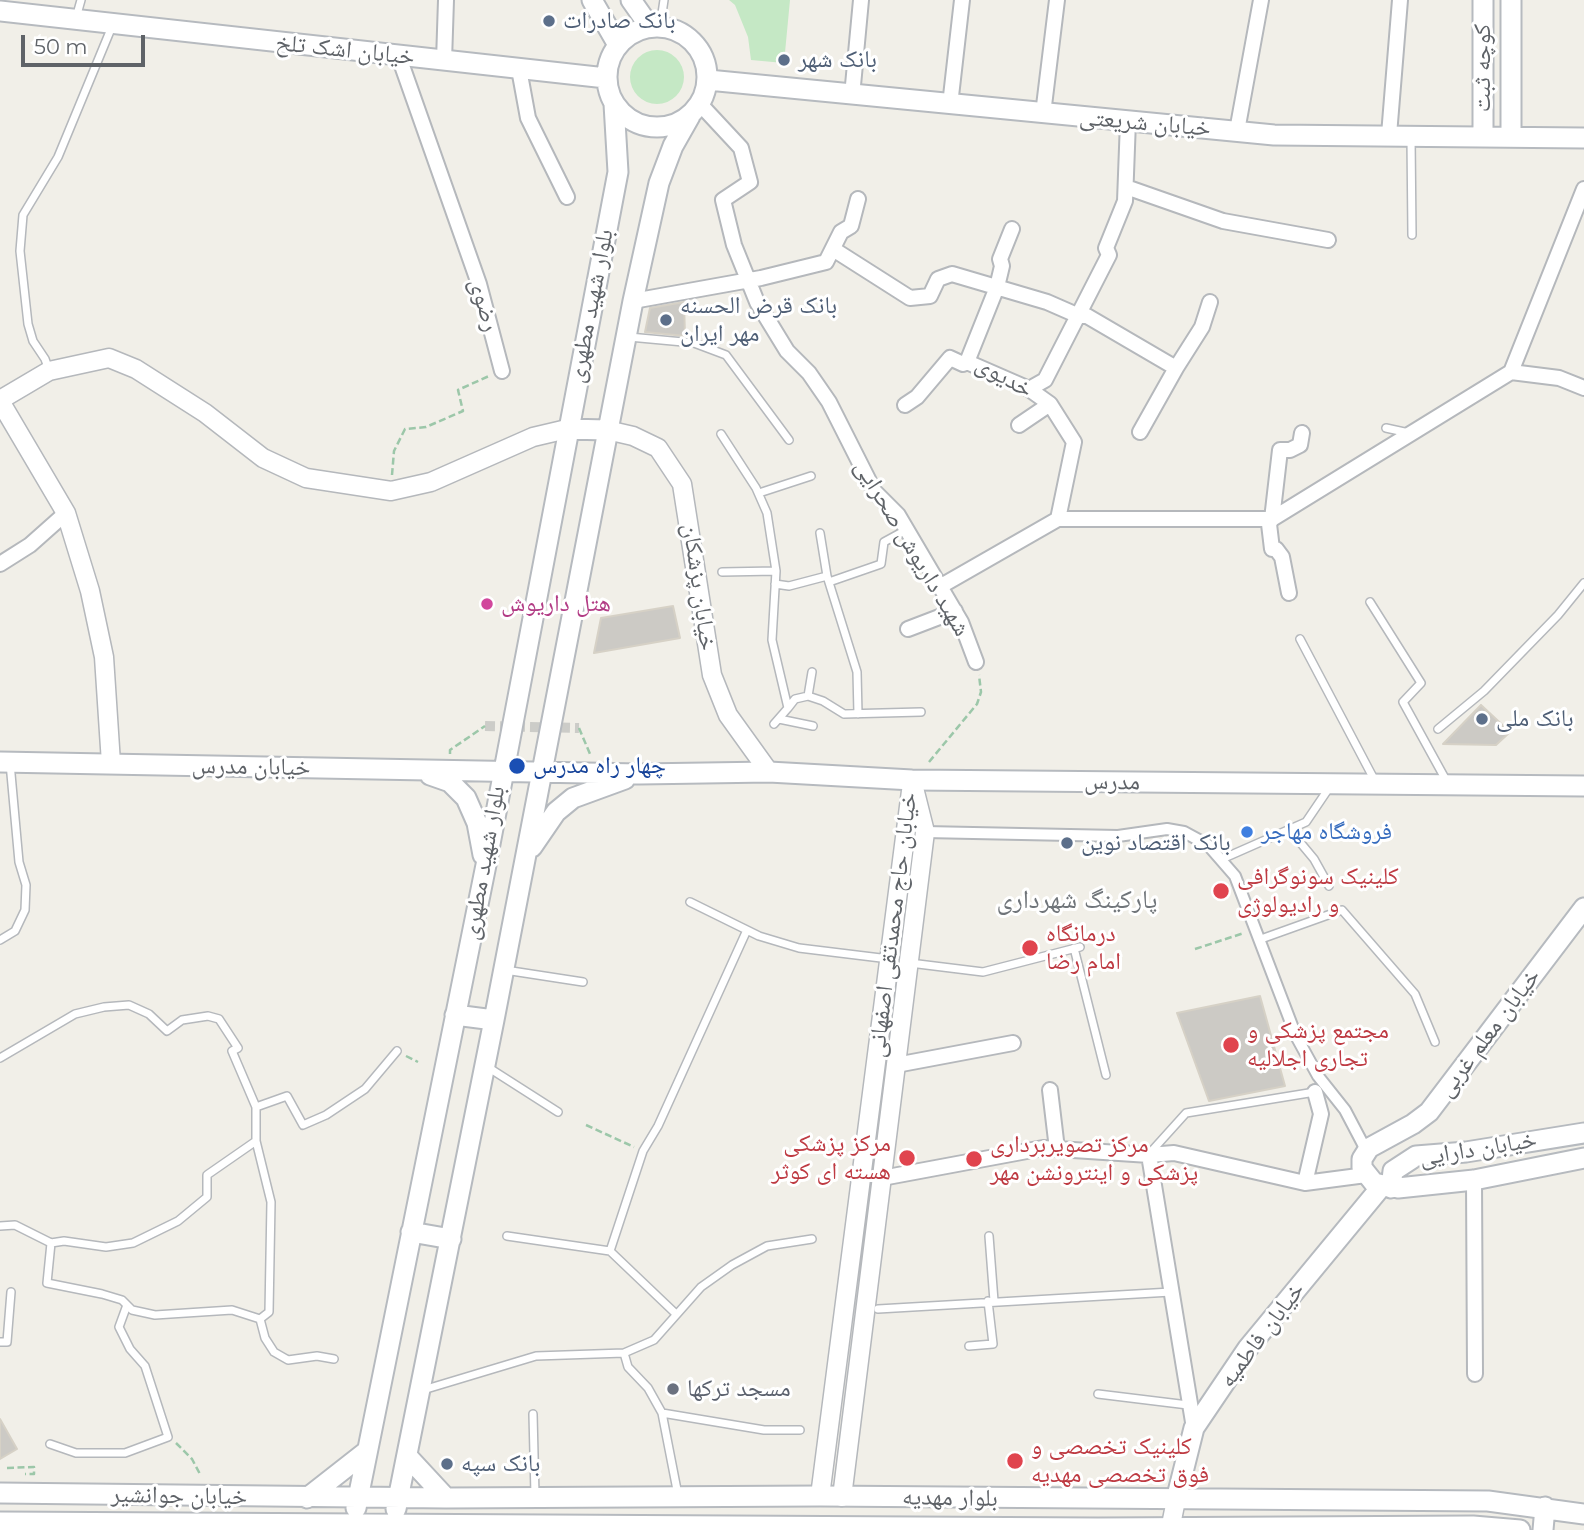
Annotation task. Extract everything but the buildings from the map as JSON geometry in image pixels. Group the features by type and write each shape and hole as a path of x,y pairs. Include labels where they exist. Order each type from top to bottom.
{"main road":[{"path":"592,0 618,45"},
{"path":"631,0 655,27"},
{"name":"کوچه ثبت","path":"1483,0 1483,136"},
{"name":"کوچه ثبت","path":"1511,0 1511,136"},
{"name":"خیابان اشک تلخ","path":"0,11 78,10 113,24 606,78"},
{"path":"655,27 675,30 689,38 703,57 708,80 695,110 675,125 658,128 641,125 625,117 614,104 606,78 612,55 618,45 638,30 655,27"},
{"path":"1482,34 1494,44 1510,37"},
{"name":"خیابان شریعتی","path":"708,80 852,96 1237,131 1584,138"},
{"name":"بلوار شهید مطهری","path":"352,1527 486,865 501,772 618,172 614,104"},
{"name":"بلوار شهید مطهری","path":"391,1527 408,1457 495,1020 633,301 659,183 673,146 695,110"},
{"path":"567,429 607,430"},
{"name":"خیابان مدرس","path":"5,762 542,773"},
{"path":"419,771 450,782 466,798 477,823 486,865"},
{"name":"مدرس","path":"542,773 769,772 912,780 1584,786"},
{"path":"525,860 537,836 556,812 572,798 640,774"},
{"name":"خیابان معلم غربی","path":"1374,1146 1429,1112 1584,908"},
{"path":"455,1015 495,1020"},
{"name":"خیابان دارایی","path":"1379,1183 1402,1163 1416,1156 1584,1133"},
{"path":"1374,1146 1362,1159 1379,1183"},
{"path":"1451,1153 1443,1168 1447,1178 1454,1181"},
{"name":"خیابان دارایی","path":"1379,1183 1475,1180 1584,1158"},
{"name":"خیابان فاطمیه","path":"1172,1496 1194,1428 1248,1348 1379,1183"},
{"path":"411,1232 451,1239"},
{"path":"307,1497 367,1451"},
{"path":"408,1457 446,1498"},
{"name":"خیابان جوانشیر","path":"0,1493 398,1497"},
{"name":"بلوار مهدیه","path":"398,1497 1172,1496 1488,1501 1584,1514"},
{"path":"1543,1530 1545,1507"},
{"name":"خیابان جوانشیر","path":"0,1522 252,1528 391,1527"},
{"name":"بلوار مهدیه","path":"391,1527 1100,1529 1473,1526 1520,1530"}],"street":[{"path":"444,61 446,0"},
{"path":"852,96 861,0"},
{"path":"950,105 962,0"},
{"path":"1043,114 1057,0"},
{"path":"1237,131 1261,0"},
{"path":"1389,135 1400,0"},
{"name":"رضوی","path":"399,57 479,284 502,371"},
{"path":"519,69 528,118 566,197"},
{"name":"شهید داریوش صحرایی","path":"695,110 741,148 750,182 723,200 747,281 787,351 809,373 829,402 874,491 898,514 955,611 976,662"},
{"path":"1029,389 1045,380 1110,255 1106,248 1125,201 1128,121"},
{"path":"1126,187 1223,221 1328,240"},
{"path":"941,586 1058,519 1272,519 1511,372 1584,189"},
{"path":"633,301 747,281 826,262 841,232 851,226 858,200"},
{"name":"خدیوی","path":"1012,229 1000,259 1002,266 997,287 967,362 1029,389 1050,404 1074,443 1058,519"},
{"path":"833,249 910,298 930,296 938,279 952,274 1047,302 1079,316 1087,316 1176,368"},
{"path":"1140,432 1202,327 1210,302"},
{"path":"111,763 104,657 90,591 66,513 0,401 49,371 109,358 136,369 205,413 263,458 306,478 391,491 432,482 533,437 567,429"},
{"path":"905,405 917,397 950,358 967,362"},
{"path":"1511,372 1559,377 1584,388"},
{"path":"1019,425 1050,404"},
{"name":"خیابان پزشکان","path":"607,430 633,436 658,447 682,484 712,675 728,715 769,772"},
{"path":"1289,593 1282,557 1276,549 1272,549 1269,524 1272,519 1280,450 1290,450 1300,445 1302,433"},
{"path":"0,564 30,545 66,513"},
{"path":"908,629 955,611"},
{"name":"خیابان حاج محمدتقی اصفهانی","path":"842,1497 925,832 912,780"},
{"name":"خیابان حاج محمدتقی اصفهانی","path":"820,1496 912,780"},
{"path":"925,832 1118,836 1167,829 1195,836 1222,859 1235,876 1296,1036 1318,1076 1374,1146"},
{"path":"896,1065 1013,1043"},
{"path":"1050,1090 1057,1149"},
{"path":"1306,1183 1321,1114 1315,1091"},
{"path":"882,1178 1043,1148 1149,1155 1174,1153 1306,1183 1379,1183"},
{"path":"1149,1155 1188,1405 1194,1428"},
{"path":"1475,1180 1475,1374"},
{"path":"822,1475 833,1483 845,1476"},
{"path":"1170,1528 1172,1496"}],"lane":[{"path":"655,27 663,0"},
{"path":"49,371 46,359 33,341 28,324 20,251 23,215 28,212 42,181 58,157 113,24"},
{"path":"1411,135 1412,235"},
{"path":"626,337 694,343 726,355 789,440"},
{"path":"1386,428 1411,433"},
{"path":"721,434 759,494 767,513 776,571 772,640 789,709"},
{"path":"759,494 811,476"},
{"path":"775,584 789,586 828,579 881,564 884,542 906,529"},
{"path":"820,533 828,579 857,672 858,714"},
{"path":"722,572 776,571"},
{"path":"1438,729 1484,691 1583,585"},
{"path":"1370,602 1422,683 1404,702 1449,785"},
{"path":"1300,639 1377,785"},
{"path":"808,696 811,672"},
{"path":"813,726 777,721 795,699 808,696 823,701 844,714 920,712"},
{"path":"0,940 15,931 25,910 26,886 19,862 5,762"},
{"path":"1222,859 1306,822 1331,784"},
{"path":"1289,829 1314,859 1329,886"},
{"path":"690,902 747,930 799,947 889,959"},
{"path":"1259,934 1342,910 1415,994 1435,1042"},
{"path":"610,1251 643,1151 658,1126 747,930"},
{"path":"909,963 982,972 1077,948 1106,1075"},
{"path":"504,970 583,982"},
{"path":"0,1058 75,1014 104,1007 129,1005 149,1014 167,1031 181,1020 208,1016 219,1019 238,1048 232,1051 256,1107 256,1141 271,1202 269,1312 260,1319"},
{"path":"256,1107 287,1096 303,1125 326,1115 365,1089 397,1051"},
{"path":"485,1066 558,1112"},
{"path":"1149,1155 1186,1113 1315,1091"},
{"path":"0,1226 15,1225 51,1243 64,1241 106,1247 124,1245 178,1221 207,1198 207,1175 256,1141"},
{"path":"507,1236 610,1251 675,1313"},
{"path":"969,1346 993,1344 989,1236"},
{"path":"421,1391 536,1356 624,1353 654,1340 675,1313 701,1287 755,1252 767,1246 812,1239"},
{"path":"51,1243 47,1283 103,1293 132,1310 155,1315 232,1310 260,1319"},
{"path":"0,1342 7,1342 11,1292"},
{"path":"878,1309 1171,1292"},
{"path":"50,1444 76,1453 125,1453 168,1437 145,1366 130,1349 119,1327 127,1305"},
{"path":"260,1319 265,1339 274,1352 288,1360 317,1356 334,1359"},
{"path":"624,1353 628,1367 648,1388 662,1413 678,1496"},
{"path":"1098,1394 1188,1405"},
{"path":"662,1413 764,1430 800,1430"},
{"path":"533,1414 535,1496"}],"path":[{"path":"391,491 394,452 405,429 426,427 463,411 458,390 502,371"},
{"name":"شهید داریوش صحرایی","path":"912,780 977,704 981,691 976,662"},
{"path":"450,750 485,726"},
{"path":"579,728 590,749"},
{"path":"1195,949 1259,934"},
{"path":"586,1125 643,1151"},
{"path":"168,1437 192,1459 201,1476"},
{"path":"7,1468 34,1467 34,1474 21,1474"}],"green space":[{"path":"729,0 790,0 784,63 751,60 748,37 735,5"},
{"path":"657,50 676,58 684,77 676,96 657,104 638,96 630,77 638,58"}],"tunnel":[{"path":"485,726 579,728"}],"place":[{"name":"بانک صادرات","path":"549,21"},
{"name":"بانک شهر","path":"784,60"},
{"name":"بانک قرض الحسنه مهر ایران","path":"666,320"},
{"name":"هتل داریوش","path":"487,604"},
{"name":"بانک ملی","path":"1482,719"},
{"name":"چهار راه مدرس","path":"517,766"},
{"name":"فروشگاه مهاجر","path":"1247,832"},
{"name":"بانک اقتصاد نوین","path":"1067,843"},
{"name":"کلینیک سونوگرافی و رادیولوژی","path":"1221,891"},
{"name":"درمانگاه امام رضا","path":"1030,948"},
{"name":"مجتمع پزشکی و تجاری اجلالیه","path":"1231,1045"},
{"name":"مرکز پزشکی هسته ای کوثر","path":"907,1158"},
{"name":"مرکز تصویربرداری پزشکی و اینترونشن مهر","path":"974,1159"},
{"name":"مسجد ترکها","path":"673,1389"},
{"name":"کلینیک تخصصی و فوق تخصصی مهدیه","path":"1015,1461"},
{"name":"بانک سپه","path":"447,1464"}],"district":[{"name":"پارکینگ شهرداری","path":"1077,900"}]}
